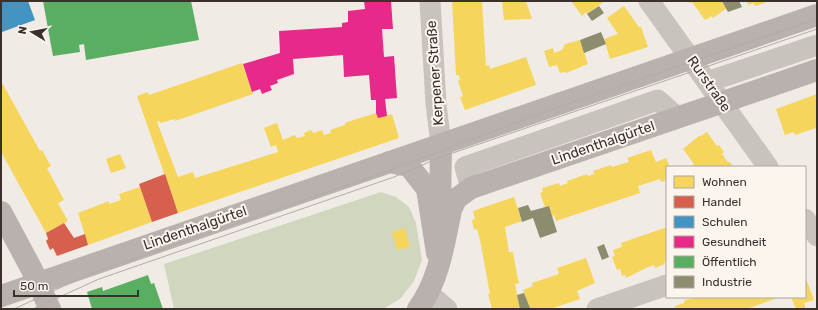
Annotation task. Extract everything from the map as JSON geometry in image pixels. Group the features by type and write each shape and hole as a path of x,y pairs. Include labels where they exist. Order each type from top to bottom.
{"main road":[{"name":"Lindenthalgürtel","path":"1,296 37,282 817,15"},
{"name":"Lindenthalgürtel","path":"424,302 435,279 451,210 462,193 471,188 677,117 723,103 814,67"},
{"name":"Lindenthalgürtel","path":"438,264 441,144"},
{"name":"Lindenthalgürtel","path":"389,162 409,166 427,189 438,264"},
{"path":"1,212 50,309"}],"street":[{"name":"Kerpener Straße","path":"430,1 436,104 441,144"},
{"name":"Rurstraße","path":"649,1 767,166"},
{"path":"708,82 817,45"},
{"path":"597,309 666,285"},
{"path":"424,302 447,309"}],"green space":[{"path":"381,192 396,197 409,207 416,223 422,260 414,281 400,299 383,309 174,309 164,264"}],"building: Wohnen":[{"path":"452,1 482,1 486,66 489,65 490,69 526,57 536,85 465,110 460,97 463,96 458,81 460,80 459,75 456,75"},
{"path":"502,1 526,1 532,19 504,20"},
{"path":"571,1 605,1 582,16"},
{"path":"688,1 722,1 727,8 713,18 712,16 705,20 692,2 690,3"},
{"path":"747,1 764,1 765,3 755,6 754,3 748,5"},
{"path":"624,6 639,27 641,27 648,47 610,59 604,39 618,34 607,18"},
{"path":"580,40 588,64 566,73 560,73 557,65 549,67 544,51 553,48 554,53 562,50 565,44"},
{"path":"242,63 253,94 175,121 175,119 160,123 160,121 157,122 178,177 193,172 195,178 278,152 276,145 271,147 264,128 277,123 283,140 295,135 297,138 305,136 304,133 311,130 314,133 322,130 324,135 331,133 330,130 345,125 345,123 376,113 378,118 392,114 399,138 178,213 137,96 148,92 149,95"},
{"path":"1,81 40,151 42,150 51,166 47,168 64,200 58,203 68,221 46,233 1,152"},
{"path":"817,94 816,128 795,135 794,132 785,135 776,109"},
{"path":"707,132 717,146 719,145 724,152 722,154 727,161 731,163 732,166 691,166 694,164 683,149"},
{"path":"651,150 656,162 666,158 670,166 666,166 666,180 661,182 660,179 638,186 640,193 556,221 554,215 552,216 549,206 545,207 540,193 543,192 542,188 559,183 560,186 568,183 567,181 587,174 588,176 594,174 593,171 611,165 612,167 629,162 627,158"},
{"path":"120,154 126,168 111,173 106,159"},
{"path":"140,187 152,222 88,245 78,213 109,201 109,204 121,200 119,194"},
{"path":"514,197 522,221 505,227 509,252 513,252 519,283 515,284 520,309 492,309 488,294 490,294 480,240 477,229 474,230 472,220 475,219 473,211"},
{"path":"666,227 665,264 655,268 654,265 626,278 625,275 622,276 620,269 617,270 612,257 615,256 613,250 622,247 621,243"},
{"path":"405,228 410,247 397,250 392,232"},
{"path":"586,258 595,283 577,291 580,299 550,309 530,309 523,290 533,286 532,283 559,274 557,268"},
{"path":"806,279 814,300 804,303 806,309 796,309 791,298 806,298"},
{"path":"696,298 777,298 747,309 676,309 675,306 684,303 685,300"}],"building: Handel":[{"path":"165,174 178,213 152,222 139,184"},
{"path":"64,223 74,238 85,234 88,245 57,256 53,248 50,250 46,241 48,239 46,233"}],"building: Schulen":[{"path":"1,1 28,1 35,20 2,32"}],"building: Gesundheit":[{"path":"364,1 391,1 393,29 382,29 384,57 394,56 397,98 385,99 387,116 378,118 376,113 376,100 371,100 369,75 344,77 343,55 293,59 294,74 277,80 278,83 270,86 272,90 262,94 260,89 252,92 243,64 280,53 279,31 342,27 342,23 348,22 348,11 365,9"}],"building: Öffentlich":[{"path":"43,1 191,1 199,40 86,60 84,44 79,45 80,52 53,56"},
{"path":"148,275 151,284 154,283 163,309 92,309 87,292 102,287 103,291"}],"building: Industrie":[{"path":"722,1 739,1 742,7 728,12"},
{"path":"599,6 604,13 592,21 587,14"},
{"path":"601,32 606,44 584,53 580,40"},
{"path":"528,205 531,211 549,206 557,232 540,238 533,218 522,222 518,208"},
{"path":"604,244 609,257 602,260 597,247"},
{"path":"524,293 530,308 520,309 517,295"}],"tram line":[{"path":"14,309 90,274 379,174 564,105 817,19"},
{"path":"33,309 99,279 394,177 441,157 817,29"}]}
